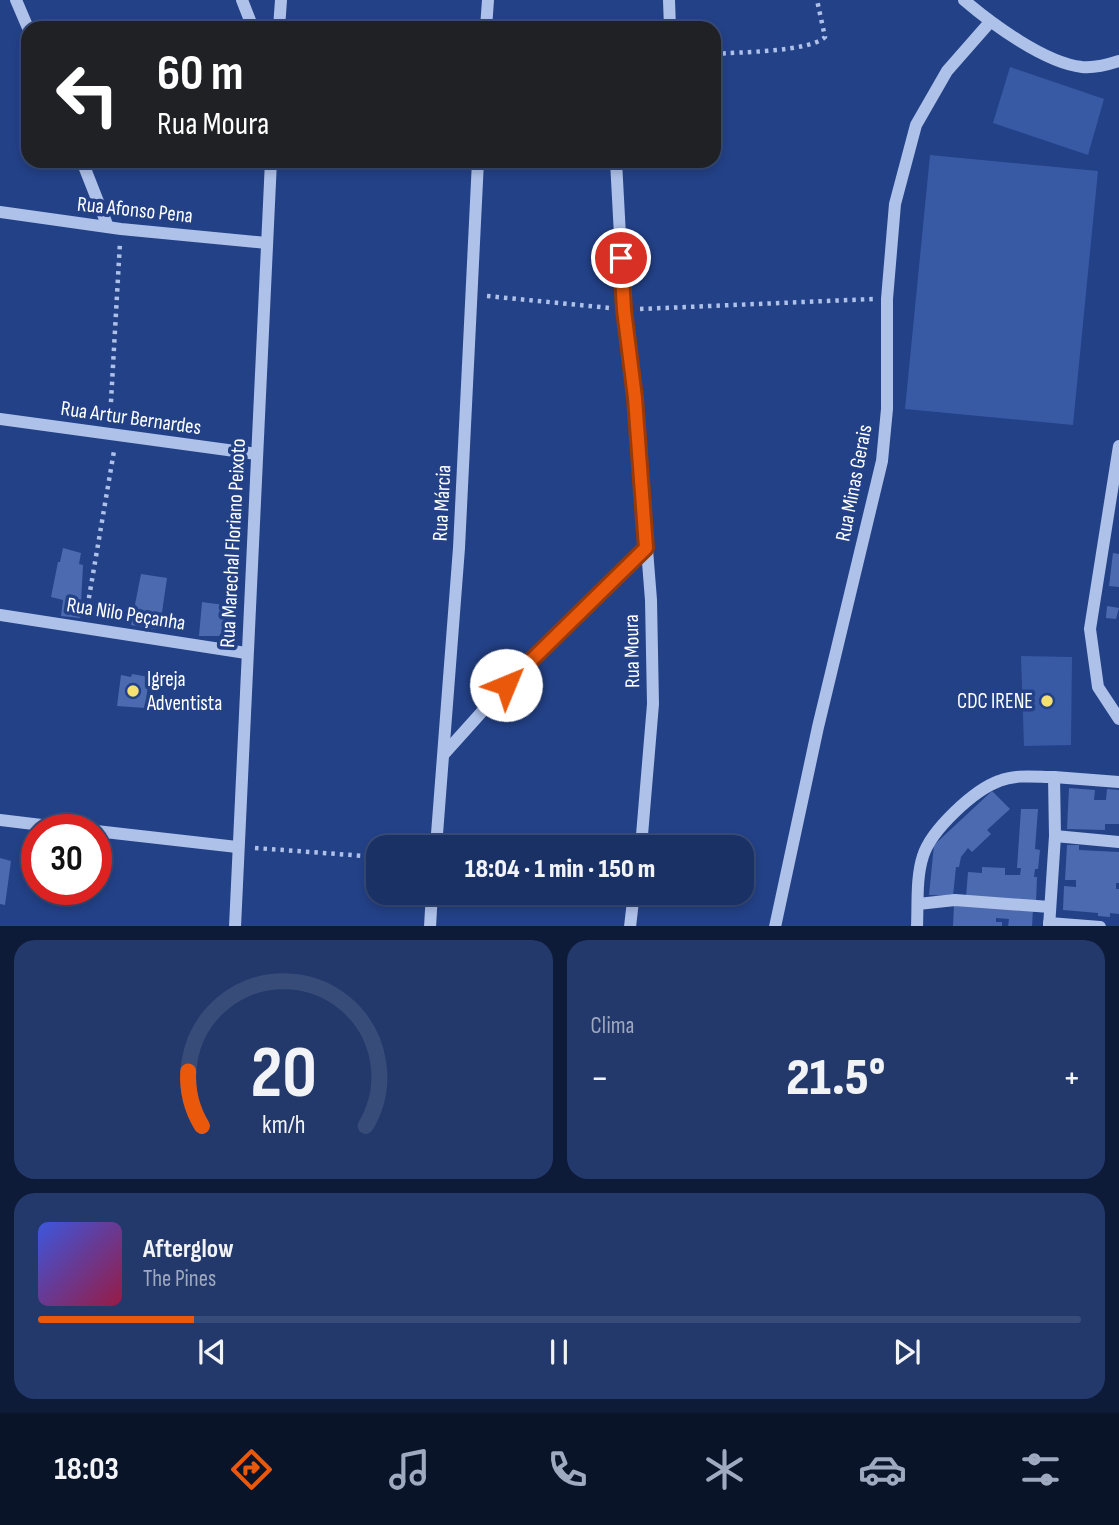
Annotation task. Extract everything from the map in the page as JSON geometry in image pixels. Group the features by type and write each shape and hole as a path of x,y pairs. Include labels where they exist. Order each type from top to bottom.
{"street":[{"path":"16,0 25,21"},
{"path":"242,0 250,21"},
{"path":"280,21 281,0"},
{"path":"486,21 488,0"},
{"path":"669,0 671,21"},
{"path":"964,0 990,22 1061,62 1082,67 1119,61"},
{"name":"Rua Minas Gerais","path":"775,926 818,727 882,461 887,409 887,299 895,204 916,125 947,71 990,22"},
{"path":"85,168 114,228"},
{"name":"Rua Marechal Floriano Peixoto","path":"235,926 271,168"},
{"name":"Rua Márcia","path":"437,835 459,548 478,168"},
{"name":"Rua Moura","path":"616,168 624,310 635,398 651,600 653,704 642,835"},
{"name":"Rua Afonso Pena","path":"0,212 114,228 267,243"},
{"name":"Rua Artur Bernardes","path":"0,419 257,454"},
{"path":"1119,446 1090,629 1098,687 1119,719"},
{"path":"444,754 506,685 646,548"},
{"name":"Rua Nilo Peçanha","path":"0,615 246,653"},
{"path":"917,926 922,858 927,845 938,830 988,786 1013,777 1119,782"},
{"path":"1054,777 1055,836 1049,925 1100,926"},
{"path":"0,820 21,823"},
{"path":"112,833 237,847"},
{"path":"1055,836 1119,842"},
{"path":"918,904 955,900 1050,906"},
{"path":"430,926 431,905"},
{"path":"630,926 633,905"}],"path":[{"path":"721,54 775,50 819,43 825,37 817,0"},
{"path":"84,626 113,434 114,228"},
{"path":"472,295 624,310 887,299"},
{"path":"237,847 366,856"}],"shaded area":[{"path":"1010,67 1104,99 1088,155 993,123"},
{"path":"930,155 1098,171 1073,425 905,409"},
{"name":"CDC IRENE","path":"1021,656 1072,657 1071,745 1024,746"}],"building":[{"path":"63,548 81,553 81,603 85,604 80,618 61,616 63,600 51,597"},
{"path":"1113,553 1119,554 1119,587 1109,586"},
{"path":"141,574 167,578 161,619 155,629 131,625"},
{"path":"202,602 224,605 226,626 219,636 199,636"},
{"path":"1107,606 1119,608 1116,619 1106,618"},
{"name":"Igreja Adventista","path":"132,674 149,677 145,708 117,706 121,675 131,677"},
{"path":"1069,788 1095,790 1094,800 1106,800 1107,789 1119,790 1119,824 1105,824 1105,830 1067,829"},
{"path":"992,791 1010,809 987,830 991,834 972,852 968,848 961,857 959,867 956,867 953,896 929,895 934,845"},
{"path":"1021,809 1038,809 1035,849 1040,850 1038,869 1035,869 1034,877 1037,877 1036,903 966,897 968,872 982,873 982,867 1005,868 1005,875 1020,875 1021,868 1017,868"},
{"path":"1067,845 1079,845 1079,850 1119,852 1119,883 1116,883 1116,889 1119,889 1119,914 1110,913 1110,917 1098,916 1098,913 1063,910 1064,886 1076,887 1076,880 1065,880"},
{"path":"0,858 11,861 5,905 0,904"},
{"path":"954,904 1033,909 1032,926 1008,926 1009,919 996,918 996,922 1002,922 1002,926 953,926"}],"place":[{"name":"Igreja Adventista","path":"133,691"},
{"name":"CDC IRENE","path":"1047,701"}],"route":[{"path":"506,685 646,548 621,258"}]}
